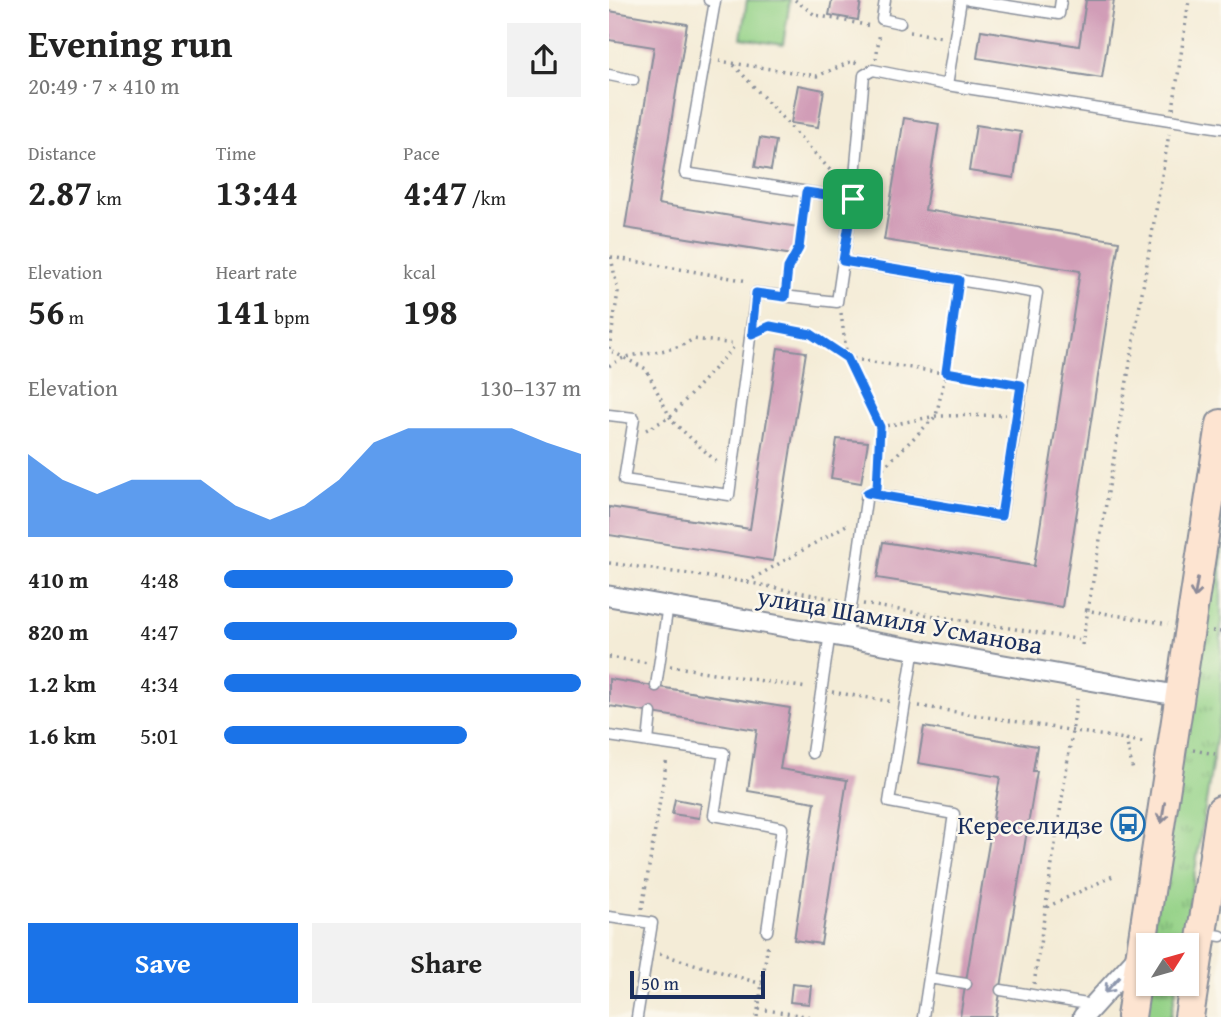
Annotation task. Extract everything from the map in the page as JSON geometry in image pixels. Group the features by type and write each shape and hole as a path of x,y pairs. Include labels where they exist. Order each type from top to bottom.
{"main road":[{"path":"1145,933 1221,424"},
{"path":"1189,1017 1212,934 1221,810"},
{"path":"1131,1017 1136,987"}],"street":[{"name":"улица Шамиля Усманова","path":"609,596 1181,696"},
{"path":"1089,1011 1136,959"}],"lane":[{"path":"709,0 715,1 685,173 853,197"},
{"path":"885,0 882,19 900,23"},
{"path":"947,85 961,0"},
{"path":"969,0 1059,14 1061,0"},
{"path":"609,415 634,418 625,480 729,495 756,293 837,302 853,197 864,75 873,69 947,85 1221,128"},
{"path":"609,75 633,79"},
{"path":"812,753 822,691 839,635 867,493 1001,516 1037,293 843,261"},
{"path":"656,686 668,605"},
{"path":"914,648 889,802 954,814 923,1017"},
{"path":"648,742 652,713"},
{"path":"609,736 724,753 714,815 782,828 767,931"},
{"path":"609,917 652,923 637,1017"},
{"path":"929,978 965,984"},
{"path":"1001,990 1033,995 1089,1011"}],"path":[{"path":"795,0 808,8 809,0"},
{"path":"1082,645 1085,610 1171,121 1189,0"},
{"path":"877,55 880,36"},
{"path":"703,58 817,76 853,61 873,69"},
{"path":"733,63 853,197"},
{"path":"785,297 788,268 799,248 806,192"},
{"path":"732,475 670,417 646,369 609,350 618,292 610,257 750,281 756,293"},
{"path":"878,473 936,416 946,372 959,280"},
{"path":"837,302 843,320 847,358 880,427 877,488 867,493"},
{"path":"631,438 670,417 736,344 770,326 811,334 847,358 1021,385"},
{"path":"609,366 622,357 677,350 693,339 736,344"},
{"path":"880,427 936,416 1017,415"},
{"path":"746,582 864,515"},
{"path":"1085,610 1168,624"},
{"path":"609,657 1143,742"},
{"path":"1033,995 1077,699"},
{"path":"1126,739 1133,771"},
{"path":"640,922 669,745"},
{"path":"1184,748 1215,754"},
{"path":"1046,907 1115,876"},
{"path":"757,1017 767,931"},
{"path":"647,951 762,984"},
{"path":"758,1009 812,1017"}],"green space":[{"path":"747,0 790,0 783,45 741,38"},
{"path":"1221,506 1221,710 1185,933 1152,933"},
{"path":"1144,996 1175,996 1171,1017 1138,1017"}],"building":[{"path":"832,0 861,0 858,20 829,15"},
{"path":"1086,0 1114,0 1102,78 977,58 981,30 1079,46"},
{"path":"609,11 687,24 658,204 798,227 793,255 625,228 654,47 609,40"},
{"path":"798,85 824,90 818,127 791,123"},
{"path":"904,118 939,124 925,210 1119,241 1062,607 877,578 883,542 1034,566 1080,271 884,240"},
{"path":"976,125 1021,132 1014,178 969,171"},
{"path":"760,138 776,141 771,170 755,167"},
{"path":"778,348 806,352 773,561 609,535 609,507 750,529"},
{"path":"837,439 868,442 861,483 831,478"},
{"path":"609,679 790,708 780,769 847,780 821,944 794,940 815,802 748,791 757,730 609,706"},
{"path":"924,727 1037,746 1033,771 1037,771 996,1017 960,1017 1000,777 918,763"},
{"path":"675,799 701,804 699,818 672,814"},
{"path":"792,984 811,986 809,1004 790,1002"}],"place":[{"name":"Кереселидзе","path":"1128,824"}],"route":[{"path":"806,192 853,199 843,261 959,280 946,372 1021,385 1001,516 867,493 877,488 880,427 847,358 811,334 770,326 752,334 756,293 785,297 788,268 799,248 806,192"}]}
